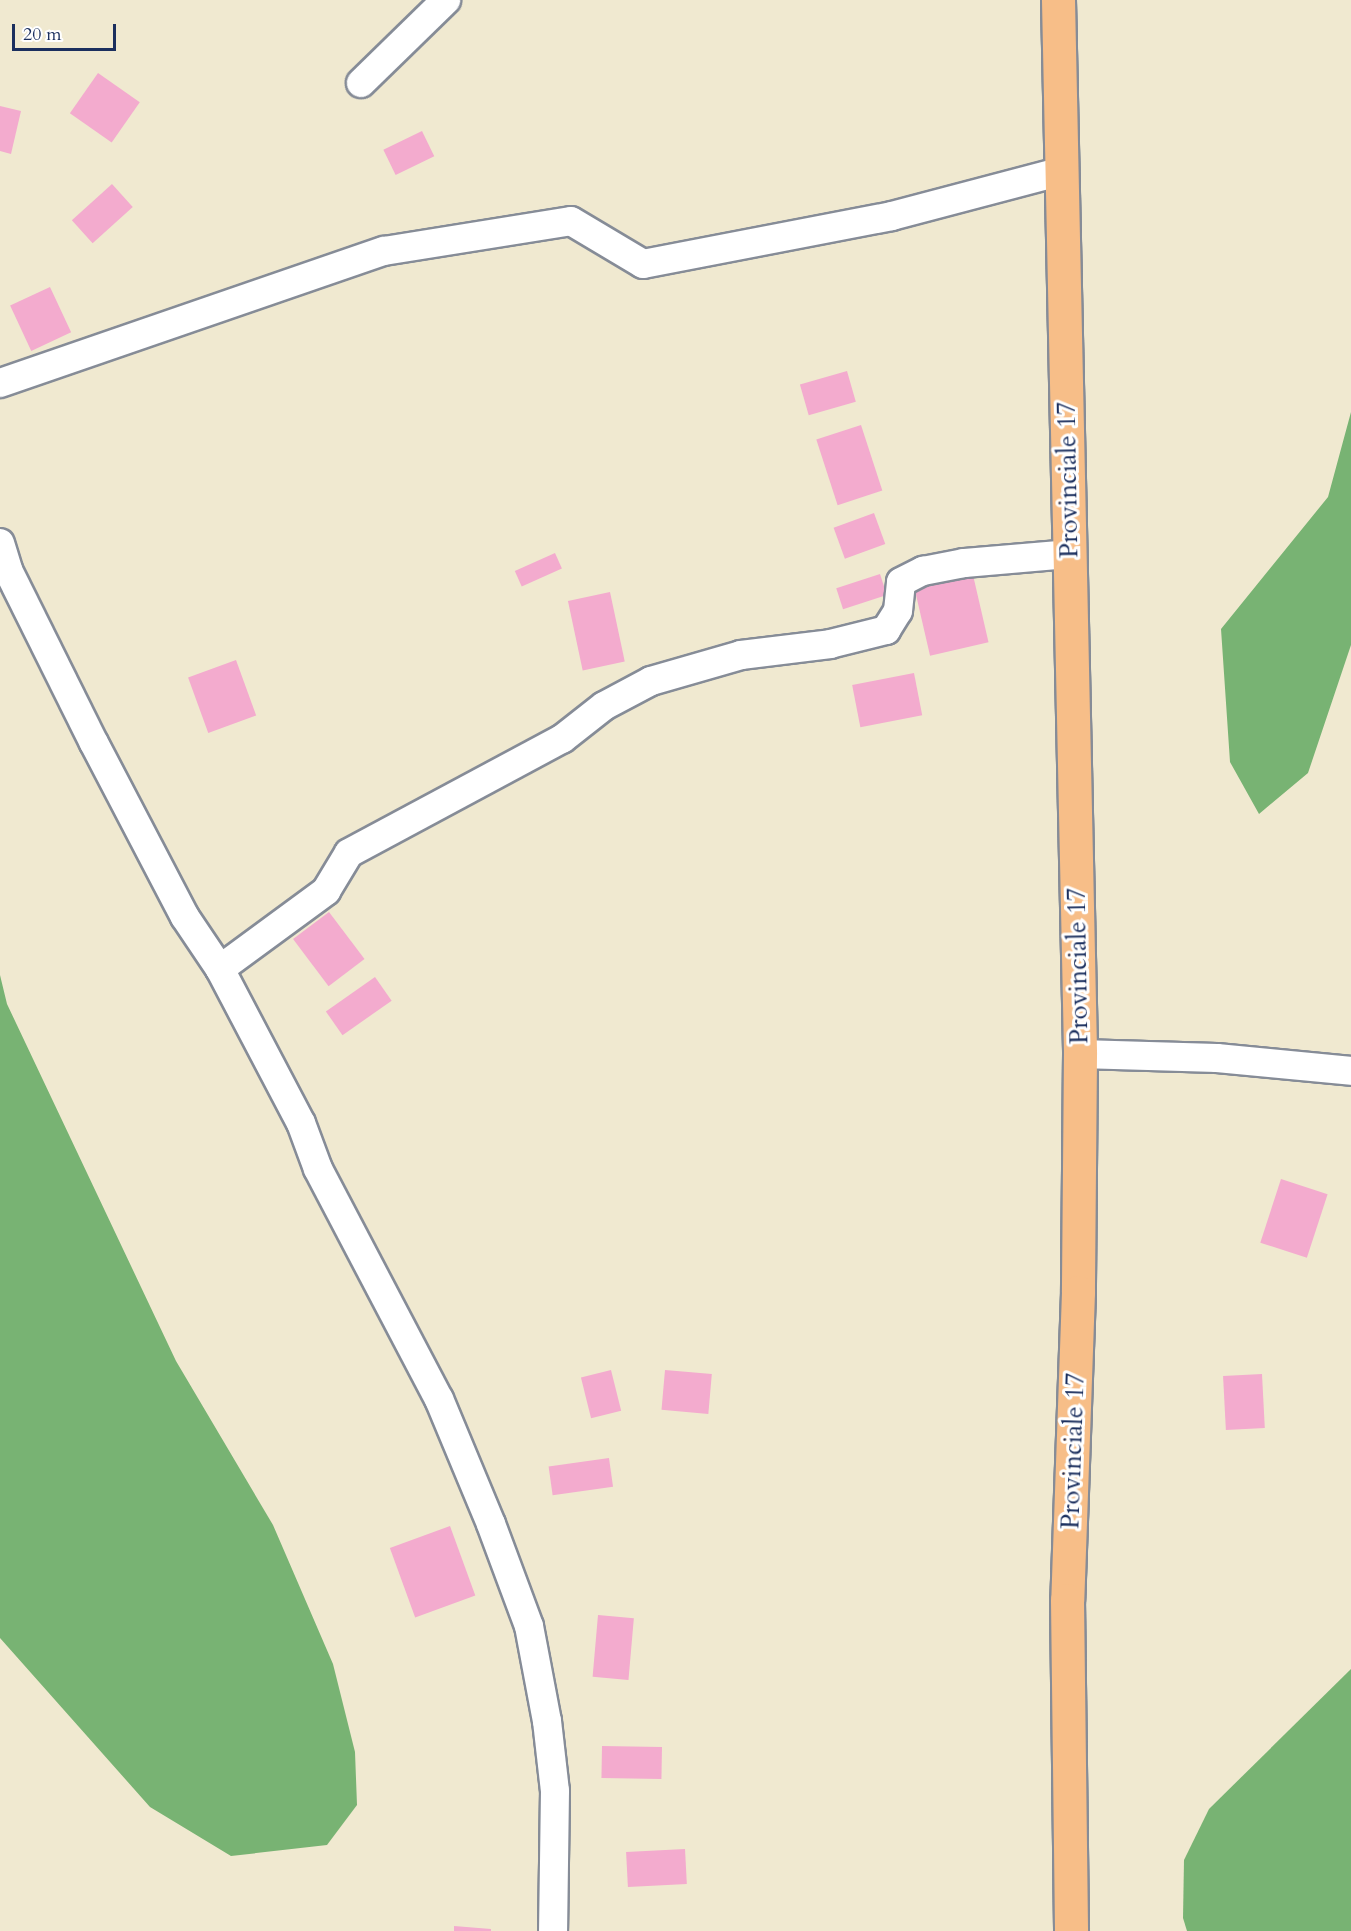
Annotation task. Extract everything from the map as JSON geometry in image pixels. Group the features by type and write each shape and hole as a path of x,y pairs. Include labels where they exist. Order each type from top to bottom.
{"main road":[{"name":"Provinciale 17","path":"1058,0 1080,1054 1078,1292 1067,1600 1071,1931"}],"street":[{"path":"361,83 446,0"},
{"path":"0,383 384,251 571,221 643,264 892,216 1062,171"},
{"path":"0,543 8,570 94,743 185,917 220,969 301,1123 318,1169 440,1399 530,1626 547,1721 555,1791 554,1931"},
{"path":"220,969 326,891 350,853 562,739 604,706 651,681 741,655 830,644 886,630 898,611 901,582 922,572 964,562 1069,554"},
{"path":"1080,1054 1217,1058 1351,1071"}],"green space":[{"path":"1351,412 1351,645 1308,773 1259,814 1230,762 1221,629 1328,497"},
{"path":"0,975 7,1004 176,1361 273,1525 333,1664 355,1752 357,1805 327,1845 231,1856 150,1807 0,1638"},
{"path":"1351,1669 1351,1931 1187,1931 1183,1918 1184,1860 1209,1809"}],"building":[{"path":"98,73 140,102 112,142 70,113"},
{"path":"0,106 21,111 11,154 0,151"},
{"path":"422,131 434,156 396,175 383,150"},
{"path":"112,184 133,207 93,243 72,220"},
{"path":"50,287 71,332 31,351 10,306"},
{"path":"847,371 856,402 809,415 800,385"},
{"path":"861,425 882,491 838,505 816,440"},
{"path":"874,513 885,544 845,559 834,528"},
{"path":"555,553 562,569 522,586 515,571"},
{"path":"880,574 887,595 843,609 836,588"},
{"path":"973,575 989,642 930,656 915,588"},
{"path":"610,592 625,661 583,670 568,601"},
{"path":"236,660 256,715 208,733 188,677"},
{"path":"914,673 922,715 860,727 852,685"},
{"path":"329,912 365,959 329,986 293,939"},
{"path":"375,977 392,1001 342,1035 326,1011"},
{"path":"1281,1179 1328,1194 1307,1258 1260,1243"},
{"path":"611,1370 621,1411 591,1418 581,1377"},
{"path":"665,1370 712,1374 708,1414 662,1410"},
{"path":"1262,1374 1265,1428 1226,1430 1223,1376"},
{"path":"609,1458 613,1487 553,1495 549,1466"},
{"path":"450,1526 475,1596 415,1617 390,1548"},
{"path":"598,1615 634,1618 628,1680 593,1677"},
{"path":"602,1746 662,1747 661,1779 601,1778"},
{"path":"685,1849 687,1884 628,1887 626,1852"},
{"path":"454,1926 491,1929 491,1931 454,1931"}]}
